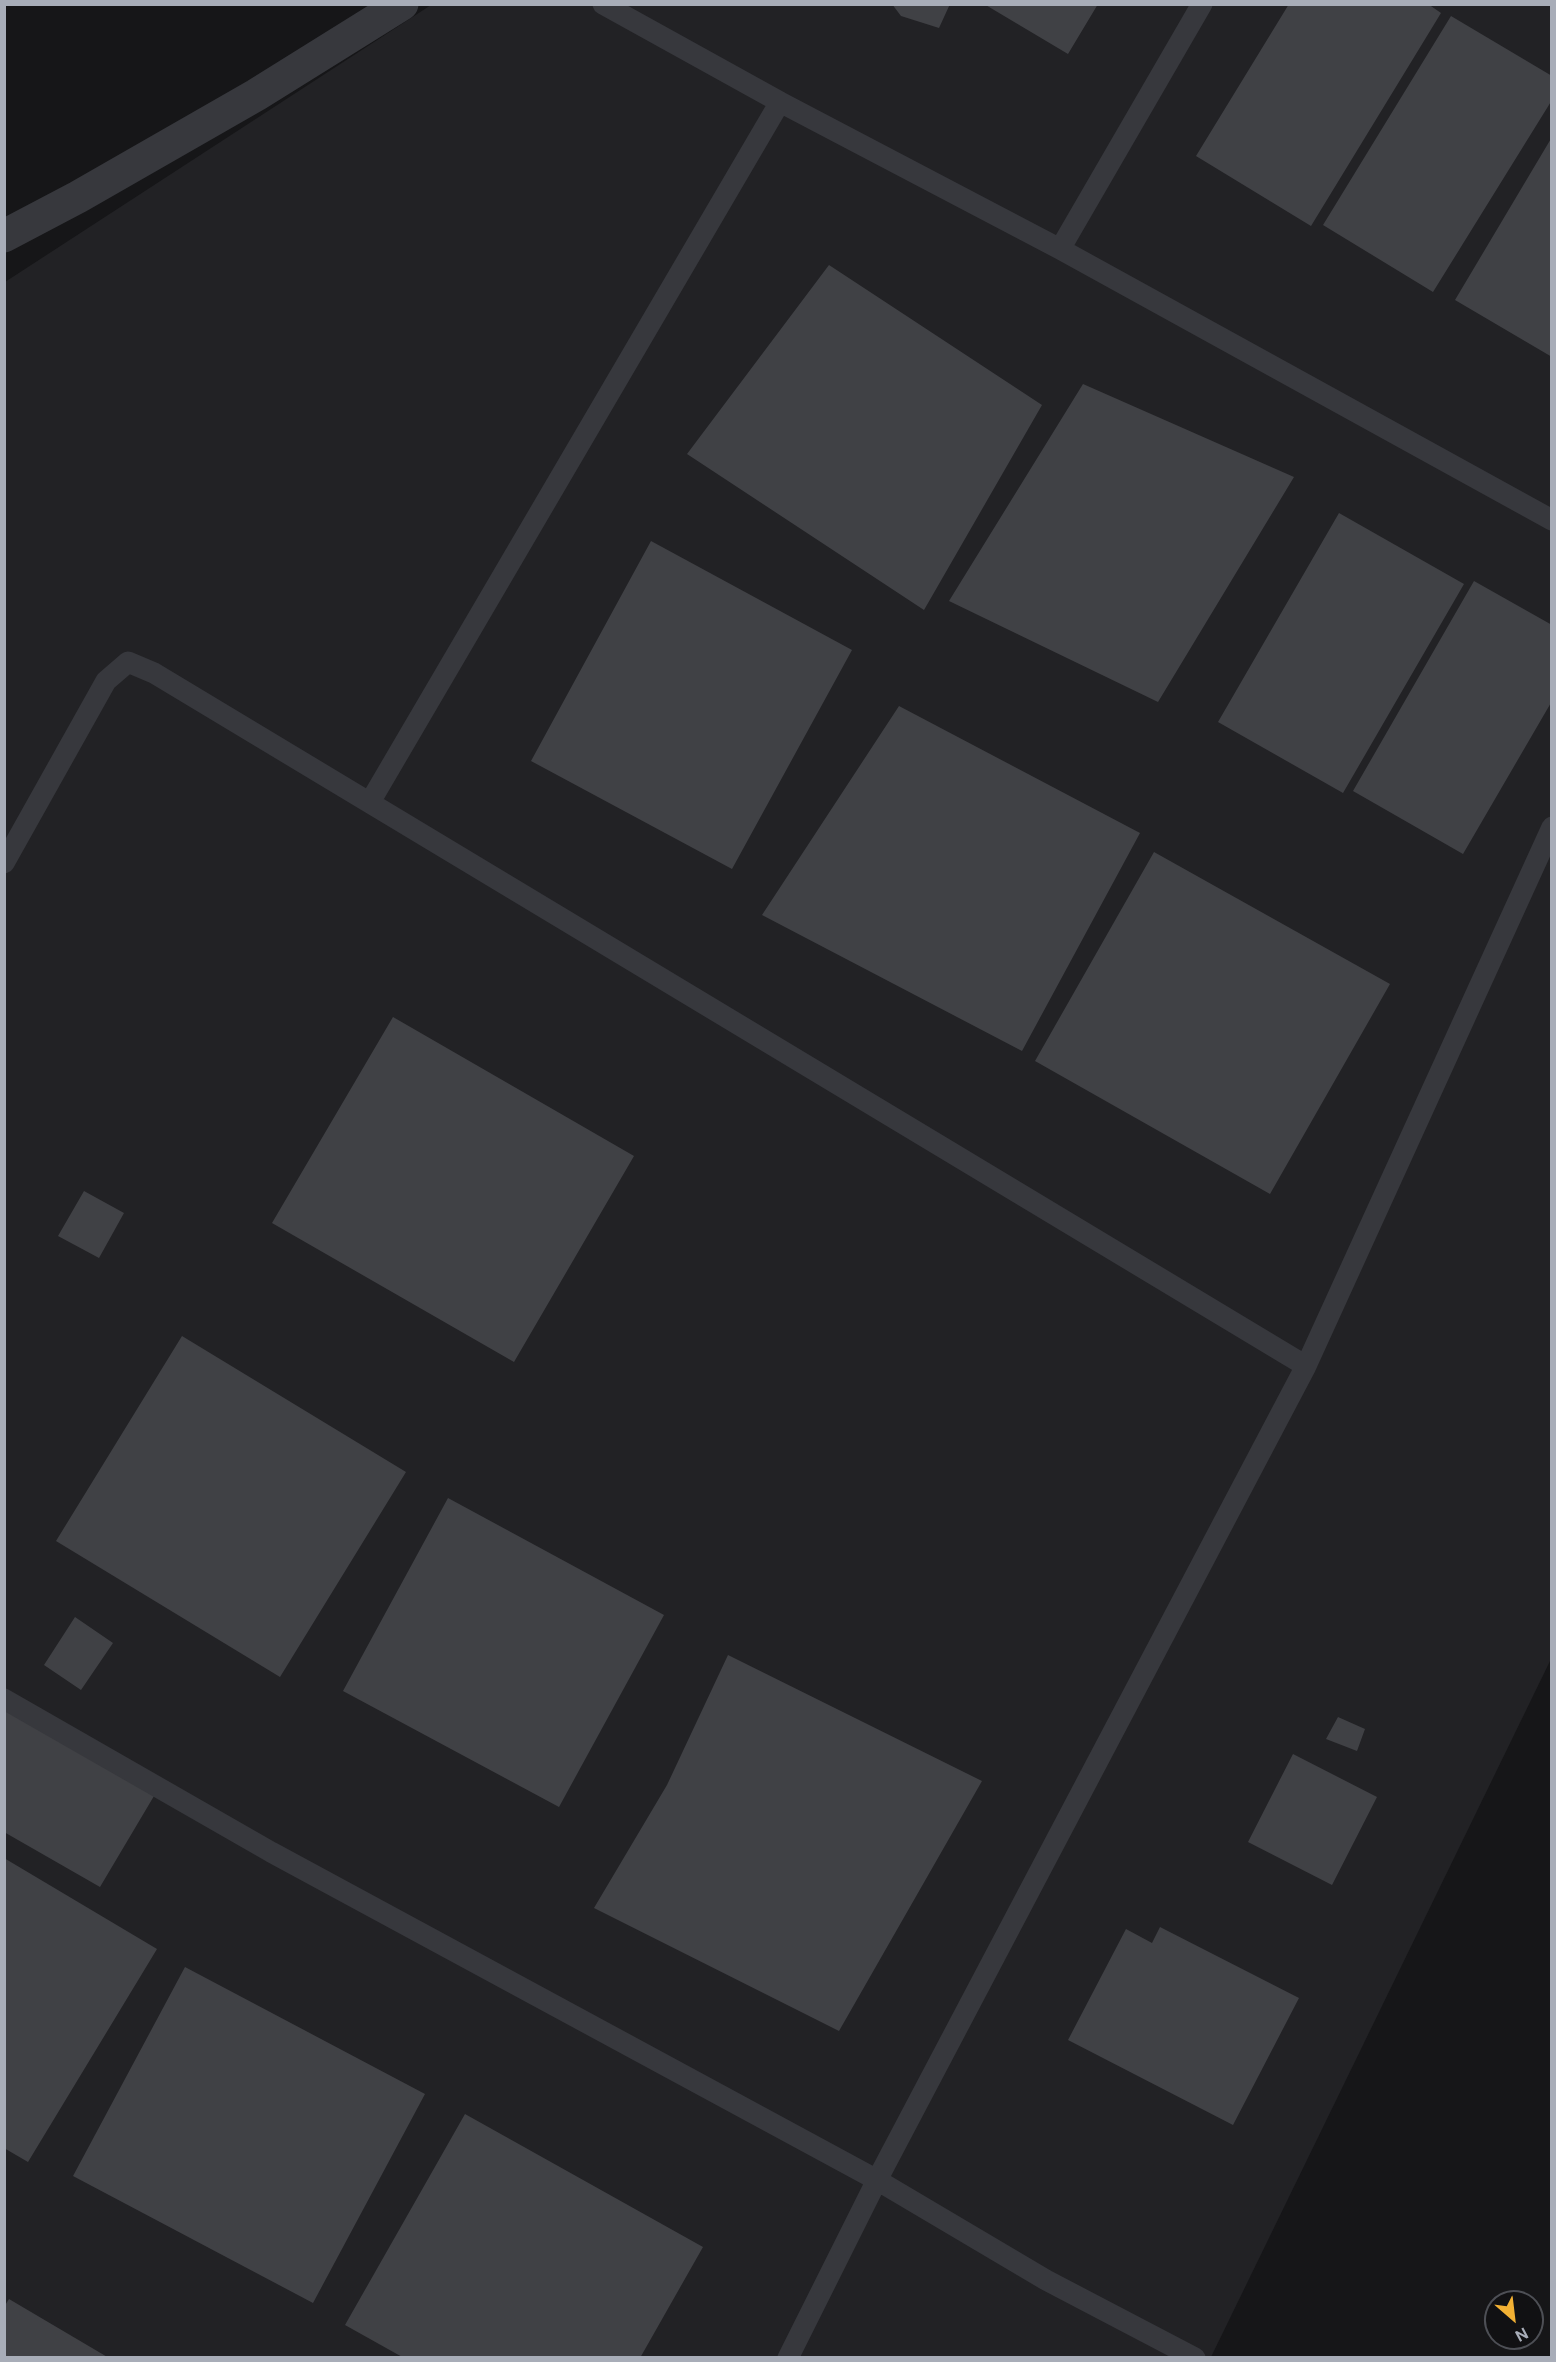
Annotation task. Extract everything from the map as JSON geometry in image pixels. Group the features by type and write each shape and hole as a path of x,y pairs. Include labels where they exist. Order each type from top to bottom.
{"street":[{"path":"4,236 78,197 256,95 402,4"}],"lane":[{"path":"603,4 780,102 1060,249 1551,520"},
{"path":"1060,249 1202,4"},
{"path":"370,802 780,102"},
{"path":"4,863 106,681 128,662 154,673 370,802 1306,1366"},
{"path":"788,2358 877,2180 1306,1366 1551,827"},
{"path":"4,1698 271,1852 877,2180 1046,2280 1195,2358"}],"shaded area":[{"path":"431,5 1551,5 1551,1659 1211,2357 5,2358 5,282"}],"building":[{"path":"892,4 950,4 939,28 901,16"},
{"path":"984,4 1098,4 1068,54"},
{"path":"1289,4 1428,4 1441,13 1311,226 1196,156"},
{"path":"1451,16 1552,76 1552,100 1433,292 1323,225"},
{"path":"1552,137 1552,357 1455,300"},
{"path":"829,265 1042,405 924,610 687,454"},
{"path":"1083,384 1294,477 1158,702 949,601"},
{"path":"1339,513 1464,584 1343,793 1218,722"},
{"path":"651,541 852,650 732,869 531,761"},
{"path":"1474,581 1552,625 1552,701 1463,854 1353,791"},
{"path":"899,706 1140,833 1022,1051 762,915"},
{"path":"1154,852 1390,984 1270,1194 1035,1061"},
{"path":"393,1017 634,1156 514,1362 272,1223"},
{"path":"84,1191 124,1213 99,1258 58,1236"},
{"path":"182,1336 406,1472 280,1677 56,1541"},
{"path":"448,1498 664,1615 559,1807 343,1691"},
{"path":"75,1617 113,1643 81,1690 44,1665"},
{"path":"728,1655 982,1781 839,2031 594,1908 667,1785"},
{"path":"4,1709 154,1796 100,1887 4,1832"},
{"path":"1338,1717 1365,1729 1357,1751 1326,1739"},
{"path":"1293,1754 1377,1797 1332,1885 1248,1842"},
{"path":"4,1858 157,1949 28,2162 4,2148"},
{"path":"1160,1927 1299,1998 1233,2125 1068,2040 1126,1929 1152,1943"},
{"path":"185,1967 425,2094 313,2303 73,2176"},
{"path":"465,2114 703,2247 640,2358 404,2358 345,2325"},
{"path":"9,2299 109,2358 4,2358 4,2307"}]}
